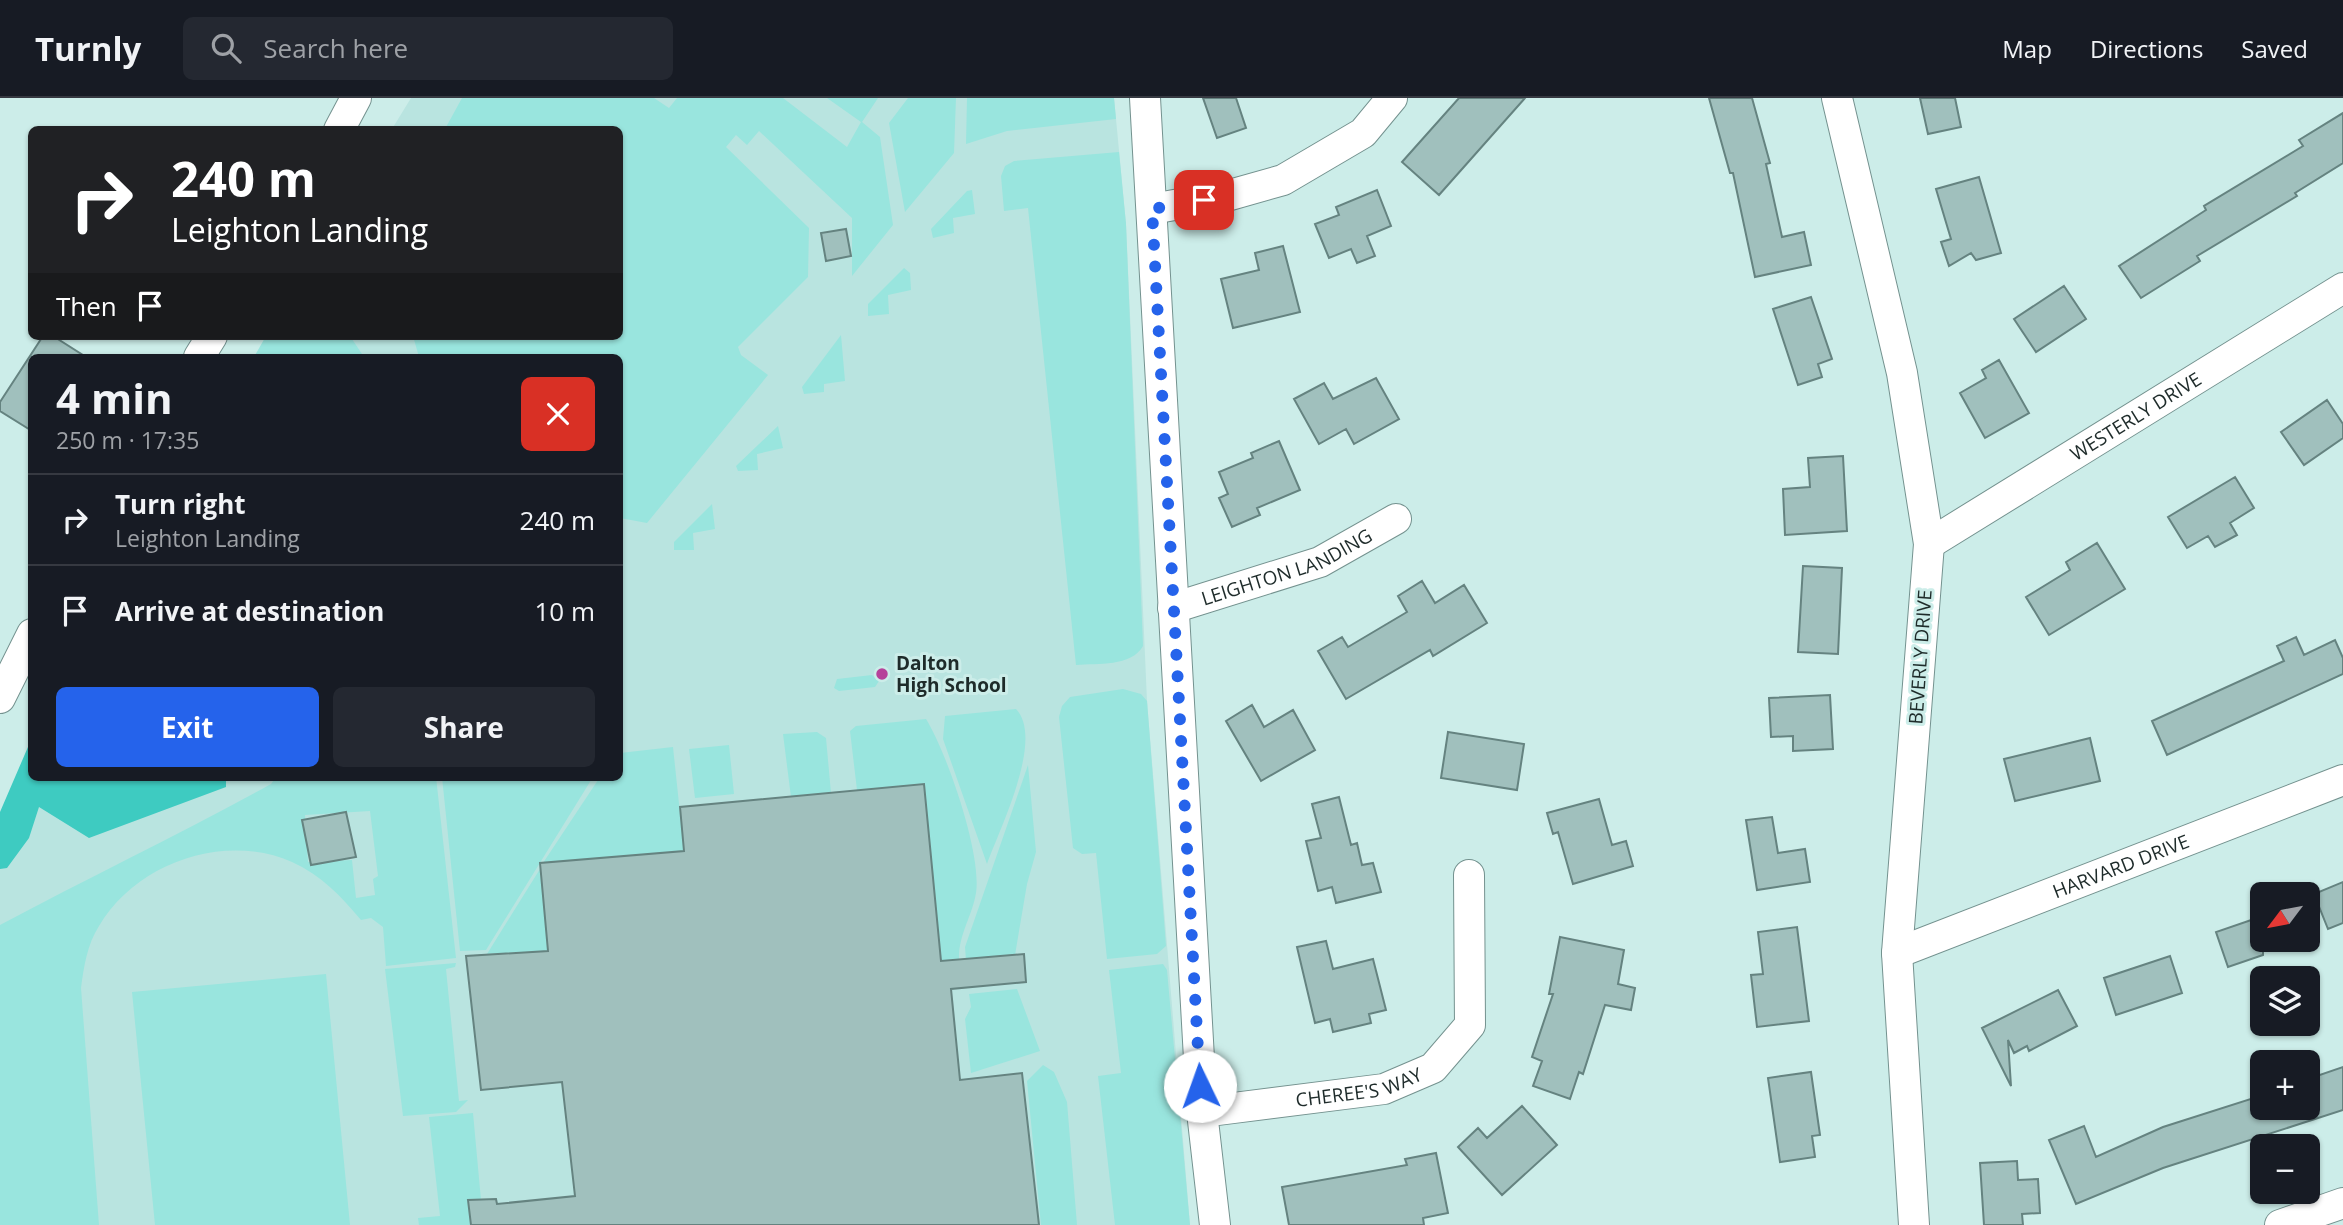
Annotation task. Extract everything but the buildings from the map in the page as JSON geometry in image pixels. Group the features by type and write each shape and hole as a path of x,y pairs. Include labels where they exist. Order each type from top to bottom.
{"street":[{"path":"341,126 356,98"},
{"path":"1145,98 1202,1112 1215,1225"},
{"path":"1152,209 1230,195 1283,180 1363,133 1392,98"},
{"name":"BEVERLY DRIVE","path":"1837,98 1902,373 1929,544 1897,953 1914,1225"},
{"name":"WESTERLY DRIVE","path":"1929,544 2343,288"},
{"name":"LEIGHTON LANDING","path":"1173,608 1320,562 1396,519"},
{"path":"0,698 28,642"},
{"name":"HARVARD DRIVE","path":"1897,953 2343,780"},
{"name":"CHEREE'S WAY","path":"1202,1112 1384,1088 1433,1068 1470,1025 1469,875"},
{"path":"2280,1225 2310,1220 2343,1203"}],"shaded area":[{"name":"Dalton High School","path":"411,98 1114,98 1126,224 1147,701 1190,1225 0,1225 0,841 30,781 623,781 623,354 259,354 267,340 623,340 623,126 394,126"},
{"path":"462,98 654,98 669,108 677,98 783,98 847,147 861,122 827,98 878,98 862,122 880,137 893,225 852,276 852,218 759,131 747,145 736,135 726,147 809,228 808,277 738,347 741,355 768,375 647,523 623,519 623,354 418,354 414,340 623,340 623,126 447,126"},
{"path":"908,98 956,98 954,153 905,212 889,123"},
{"path":"967,98 1114,98 1116,119 1007,131 966,144"},
{"path":"1119,152 1126,224 1143,646 1131,658 1122,661 1076,665 1028,208 1004,211 1001,176 1005,166 1014,161"},
{"path":"972,190 975,214 953,218 954,233 933,238 931,229 967,191"},
{"path":"904,268 910,273 911,290 888,295 889,314 868,316 868,304"},
{"path":"841,335 845,381 824,384 824,392 804,394 802,387"},
{"path":"264,340 353,340 362,354 256,354"},
{"path":"778,426 783,448 757,454 758,470 738,471 736,466"},
{"path":"712,504 715,529 693,533 694,550 674,550 674,542"},
{"path":"872,675 879,681 875,687 839,691 834,688 837,679"},
{"path":"1123,689 1141,694 1147,701 1166,946 1157,954 1107,959 1096,853 1082,854 1073,848 1059,717 1062,706 1070,697"},
{"path":"1016,709 1024,723 1023,762 1009,808 987,864 943,739 945,716"},
{"path":"926,719 944,755 961,804 974,854 976,893 961,942 959,960 915,964 940,946 924,785 857,790 850,731 856,726"},
{"path":"817,732 826,738 831,793 791,797 783,734"},
{"path":"729,745 734,794 695,798 689,749"},
{"path":"28,747 28,781 226,781 226,787 89,838 39,807 29,838 7,868 0,869 0,812"},
{"path":"673,747 684,851 543,863 597,781 623,781 623,753"},
{"path":"1028,765 1036,852 1027,884 1015,955 966,960 965,947"},
{"path":"273,781 436,781 456,958 386,966 383,927 371,918 361,920 338,895 312,873 292,862 266,854 238,850 211,852 158,870 135,885 115,904 95,933 83,972 81,988 99,1225 0,1225 0,925 204,820","holes":["370,811 378,876 373,879 375,895 356,898 352,860 308,862 305,815"]},
{"path":"442,781 591,781 486,950 460,951"},
{"path":"540,869 548,951 487,954"},
{"path":"456,963 455,967 446,969 459,1101 468,1100 456,1112 403,1116 385,969"},
{"path":"1163,964 1167,970 1190,1225 1115,1225 1098,1076 1121,1073 1109,970"},
{"path":"326,974 350,1225 155,1225 132,992"},
{"path":"1017,989 1040,1051 971,1073 965,1019 971,1007 969,994"},
{"path":"1043,1065 1054,1072 1067,1102 1077,1225 1041,1225 1027,1081"},
{"path":"473,1113 481,1200 471,1225 419,1225 418,1218 440,1216 429,1117"}],"place":[{"name":"Dalton High School","path":"882,674"}],"route":[{"path":"1200,1086 1152,209 1204,200"}]}
